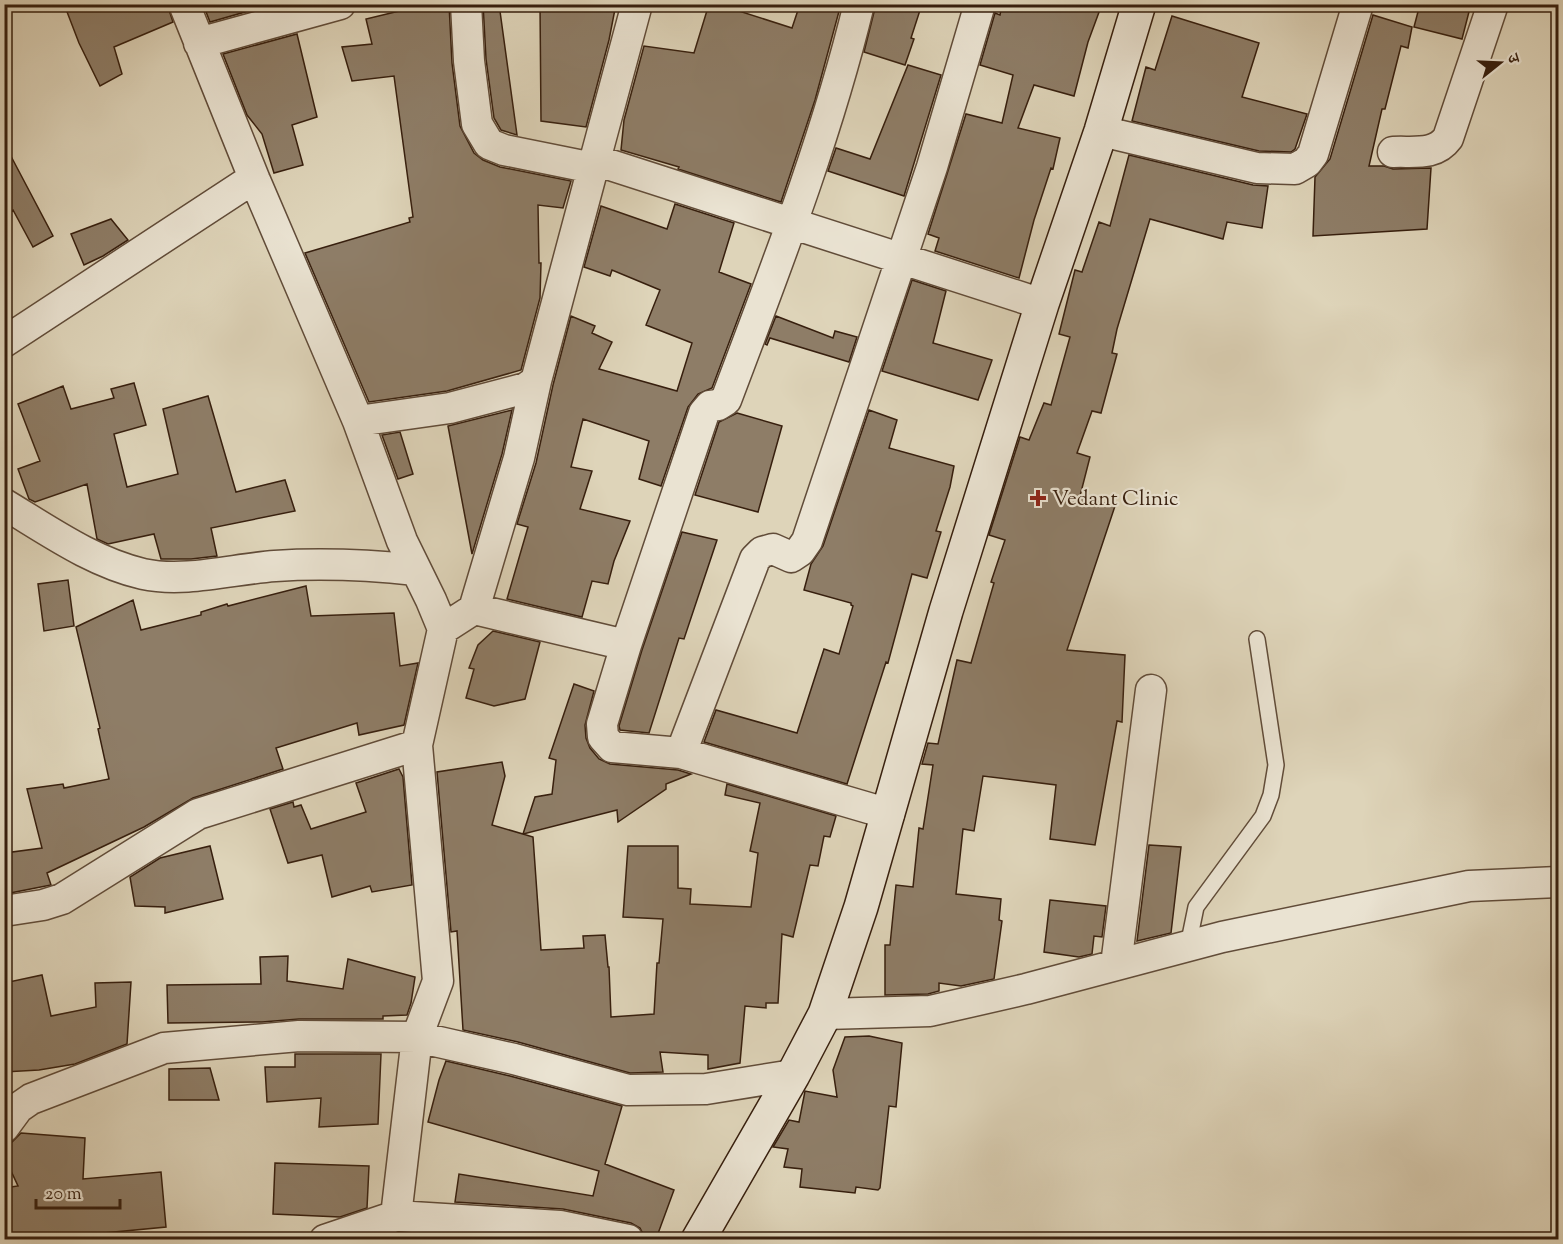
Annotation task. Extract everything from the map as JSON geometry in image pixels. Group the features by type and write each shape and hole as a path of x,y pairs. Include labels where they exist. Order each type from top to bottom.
{"main road":[{"path":"698,1239 794,1076 825,1014 861,907 946,611 1042,304 1101,131 1139,4"}],"street":[{"path":"184,4 254,178 358,421 402,541 443,629 417,745 438,981 417,1036 396,1216"},
{"path":"199,43 340,4"},
{"path":"466,4 469,61 477,124 489,144 504,150 594,164 1042,304"},
{"path":"443,629 474,609 519,458 536,381 637,4"},
{"path":"859,4 848,48 792,225 726,400 718,405 710,406 704,413 626,645 602,724 603,737 612,747 681,753 888,814"},
{"path":"681,753 755,560 762,552 772,549 791,557 800,551 807,541 932,167 980,4"},
{"path":"1101,131 1257,168 1295,169 1307,162 1313,154 1358,4"},
{"path":"1393,152 1433,151 1449,138 1493,4"},
{"path":"4,342 254,178"},
{"path":"358,421 450,408 526,388 536,381"},
{"path":"4,504 103,562 145,574 195,577 272,566 318,563 416,570"},
{"path":"474,609 626,645"},
{"path":"1116,965 1151,690"},
{"path":"4,911 43,905 62,899 198,814 417,745"},
{"path":"825,1014 930,1011 1188,946 1469,886 1558,882"},
{"path":"4,1126 18,1108 31,1098 164,1048 299,1036 417,1036 628,1090 706,1089 794,1076"},
{"path":"325,1239 396,1216 560,1226 628,1239"}],"lane":[{"path":"1188,946 1196,907 1263,816 1271,795 1276,765 1257,639"}],"building":[{"path":"64,4 167,4 173,22 114,47 122,74 100,86 79,43"},
{"path":"203,4 273,4 210,22"},
{"path":"449,4 452,63 460,126 474,153 483,160 500,167 571,181 563,208 538,205 540,298 521,370 447,391 369,402 305,253 410,222 409,218 413,217 394,76 352,81 342,47 372,44 366,19 416,7 417,10"},
{"path":"483,4 499,4 517,135 501,130 494,118 486,59"},
{"path":"540,4 616,4 586,127 541,121"},
{"path":"709,4 717,4 792,28 800,4 841,4 815,100 781,202 621,150 624,120 644,46 694,53"},
{"path":"876,4 922,4 905,65 864,52"},
{"path":"1002,4 1102,4 1088,42 1074,96 1034,85 1018,128 1060,138 1053,169 1051,168 1034,220 1019,278 935,251 939,238 928,234 966,114 1002,123 1013,75 980,65 995,13 1000,15"},
{"path":"1420,4 1471,4 1462,39 1414,27"},
{"path":"1373,15 1412,27 1408,48 1401,46 1385,109 1382,109 1369,166 1384,166 1393,169 1431,168 1427,229 1313,236 1315,177 1330,159"},
{"path":"1172,16 1259,43 1242,97 1307,114 1295,149 1291,152 1259,151 1132,121 1146,67 1155,70"},
{"path":"297,34 317,117 292,125 303,165 274,173 262,134 247,115 223,54"},
{"path":"908,65 941,75 904,196 828,171 836,148 870,159"},
{"path":"4,143 53,236 33,247 13,210 4,215"},
{"path":"1129,155 1253,185 1268,186 1262,228 1227,222 1223,239 1150,219 1117,329 1112,353 1117,354 1101,413 1092,411 1077,453 1090,457 1080,496 1115,506 1067,650 1125,655 1122,722 1117,721 1095,845 1050,839 1056,785 983,776 974,831 963,829 956,894 1001,899 999,920 1002,921 994,979 961,986 939,983 939,991 928,994 885,995 885,945 890,945 896,885 913,887 919,828 923,829 933,765 922,764 928,743 938,744 957,660 971,663 994,583 991,582 1005,540 989,535 1020,437 1029,440 1044,403 1051,405 1070,337 1059,334 1075,270 1082,272 1099,222 1110,226"},
{"path":"675,204 734,223 719,272 751,284 712,388 698,394 688,407 661,486 639,479 649,441 583,419 571,467 592,471 580,509 630,521 614,561 608,584 592,581 582,617 507,599 528,527 517,524 536,463 571,316 595,326 592,333 612,342 599,369 677,391 692,343 646,325 660,290 612,270 610,276 584,267 601,206 667,229"},
{"path":"111,219 128,240 84,265 71,234"},
{"path":"912,280 946,291 933,343 992,360 978,400 882,371"},
{"path":"776,316 833,338 835,331 857,337 849,362 770,338 767,345 765,344"},
{"path":"134,383 146,425 114,434 127,487 178,474 163,409 208,396 236,492 285,480 295,511 211,528 217,556 161,559 154,534 108,544 97,539 87,484 35,502 29,499 18,469 40,461 18,404 63,386 71,409 114,398 111,389"},
{"path":"512,410 502,454 472,554 448,426"},
{"path":"869,410 897,420 889,448 954,466 936,531 941,532 927,578 912,574 888,663 886,662 847,784 704,742 716,710 797,733 824,649 839,654 853,606 851,603 804,590 811,564 823,546"},
{"path":"737,413 782,426 758,512 695,495 719,422"},
{"path":"400,432 413,474 398,479 382,435"},
{"path":"682,532 717,540 684,639 679,638 649,733 620,730 619,726 642,650"},
{"path":"68,580 74,626 44,631 38,584"},
{"path":"306,586 311,616 394,613 400,666 418,663 404,725 359,735 357,723 276,748 283,769 193,798 144,827 47,873 51,885 10,893 5,853 42,848 27,789 63,784 64,788 109,779 98,729 100,728 76,627 133,600 141,630 201,615 201,612 227,604 228,606"},
{"path":"493,631 540,642 525,699 494,706 466,698 474,669 469,668 478,645"},
{"path":"574,684 594,691 585,725 590,748 599,759 610,764 678,770 691,774 666,784 666,789 618,822 617,810 523,834 535,797 552,794 556,760 549,758"},
{"path":"502,762 505,776 492,825 533,837 541,950 584,948 583,936 605,935 611,1017 654,1014 657,963 659,963 663,919 623,917 628,846 678,846 678,888 691,889 690,904 751,907 758,853 750,851 760,803 725,795 727,784 836,816 830,837 824,836 818,866 810,865 793,937 782,934 778,1003 766,1003 766,1008 745,1006 740,1063 708,1069 708,1055 660,1052 663,1072 630,1073 518,1042 463,1030 457,931 451,932 437,772"},
{"path":"399,769 403,777 412,885 372,892 370,886 332,897 322,855 288,863 270,809 293,802 294,807 301,805 311,829 366,812 356,783"},
{"path":"1149,845 1181,847 1171,933 1137,941"},
{"path":"210,846 223,899 165,913 165,907 135,906 130,877 160,858"},
{"path":"1050,900 1106,906 1102,937 1094,936 1092,954 1079,957 1044,952"},
{"path":"288,956 287,981 343,989 348,959 415,977 407,1015 383,1016 383,1019 168,1023 167,985 261,984 260,957"},
{"path":"42,975 51,1016 96,1007 95,983 131,982 127,1044 75,1064 39,1070 4,1072 4,983"},
{"path":"869,1036 902,1043 896,1107 889,1106 880,1188 878,1190 856,1187 855,1193 800,1187 802,1169 784,1167 788,1149 773,1147 789,1120 799,1122 805,1091 837,1097 833,1070 845,1037"},
{"path":"295,1054 381,1054 378,1124 319,1127 321,1098 267,1102 265,1067 295,1067"},
{"path":"446,1061 622,1106 605,1164 674,1190 656,1239 645,1238 640,1228 631,1223 563,1209 455,1202 459,1174 593,1196 599,1171 428,1122"},
{"path":"210,1068 219,1100 169,1100 169,1069"},
{"path":"21,1133 85,1138 83,1179 161,1172 166,1227 73,1236 73,1239 12,1239 11,1234 4,1235 4,1188 18,1186 5,1158 6,1144 11,1143"},
{"path":"275,1163 369,1166 367,1208 340,1217 273,1214"}],"place":[{"name":"Vedant Clinic","path":"1038,498"}]}
